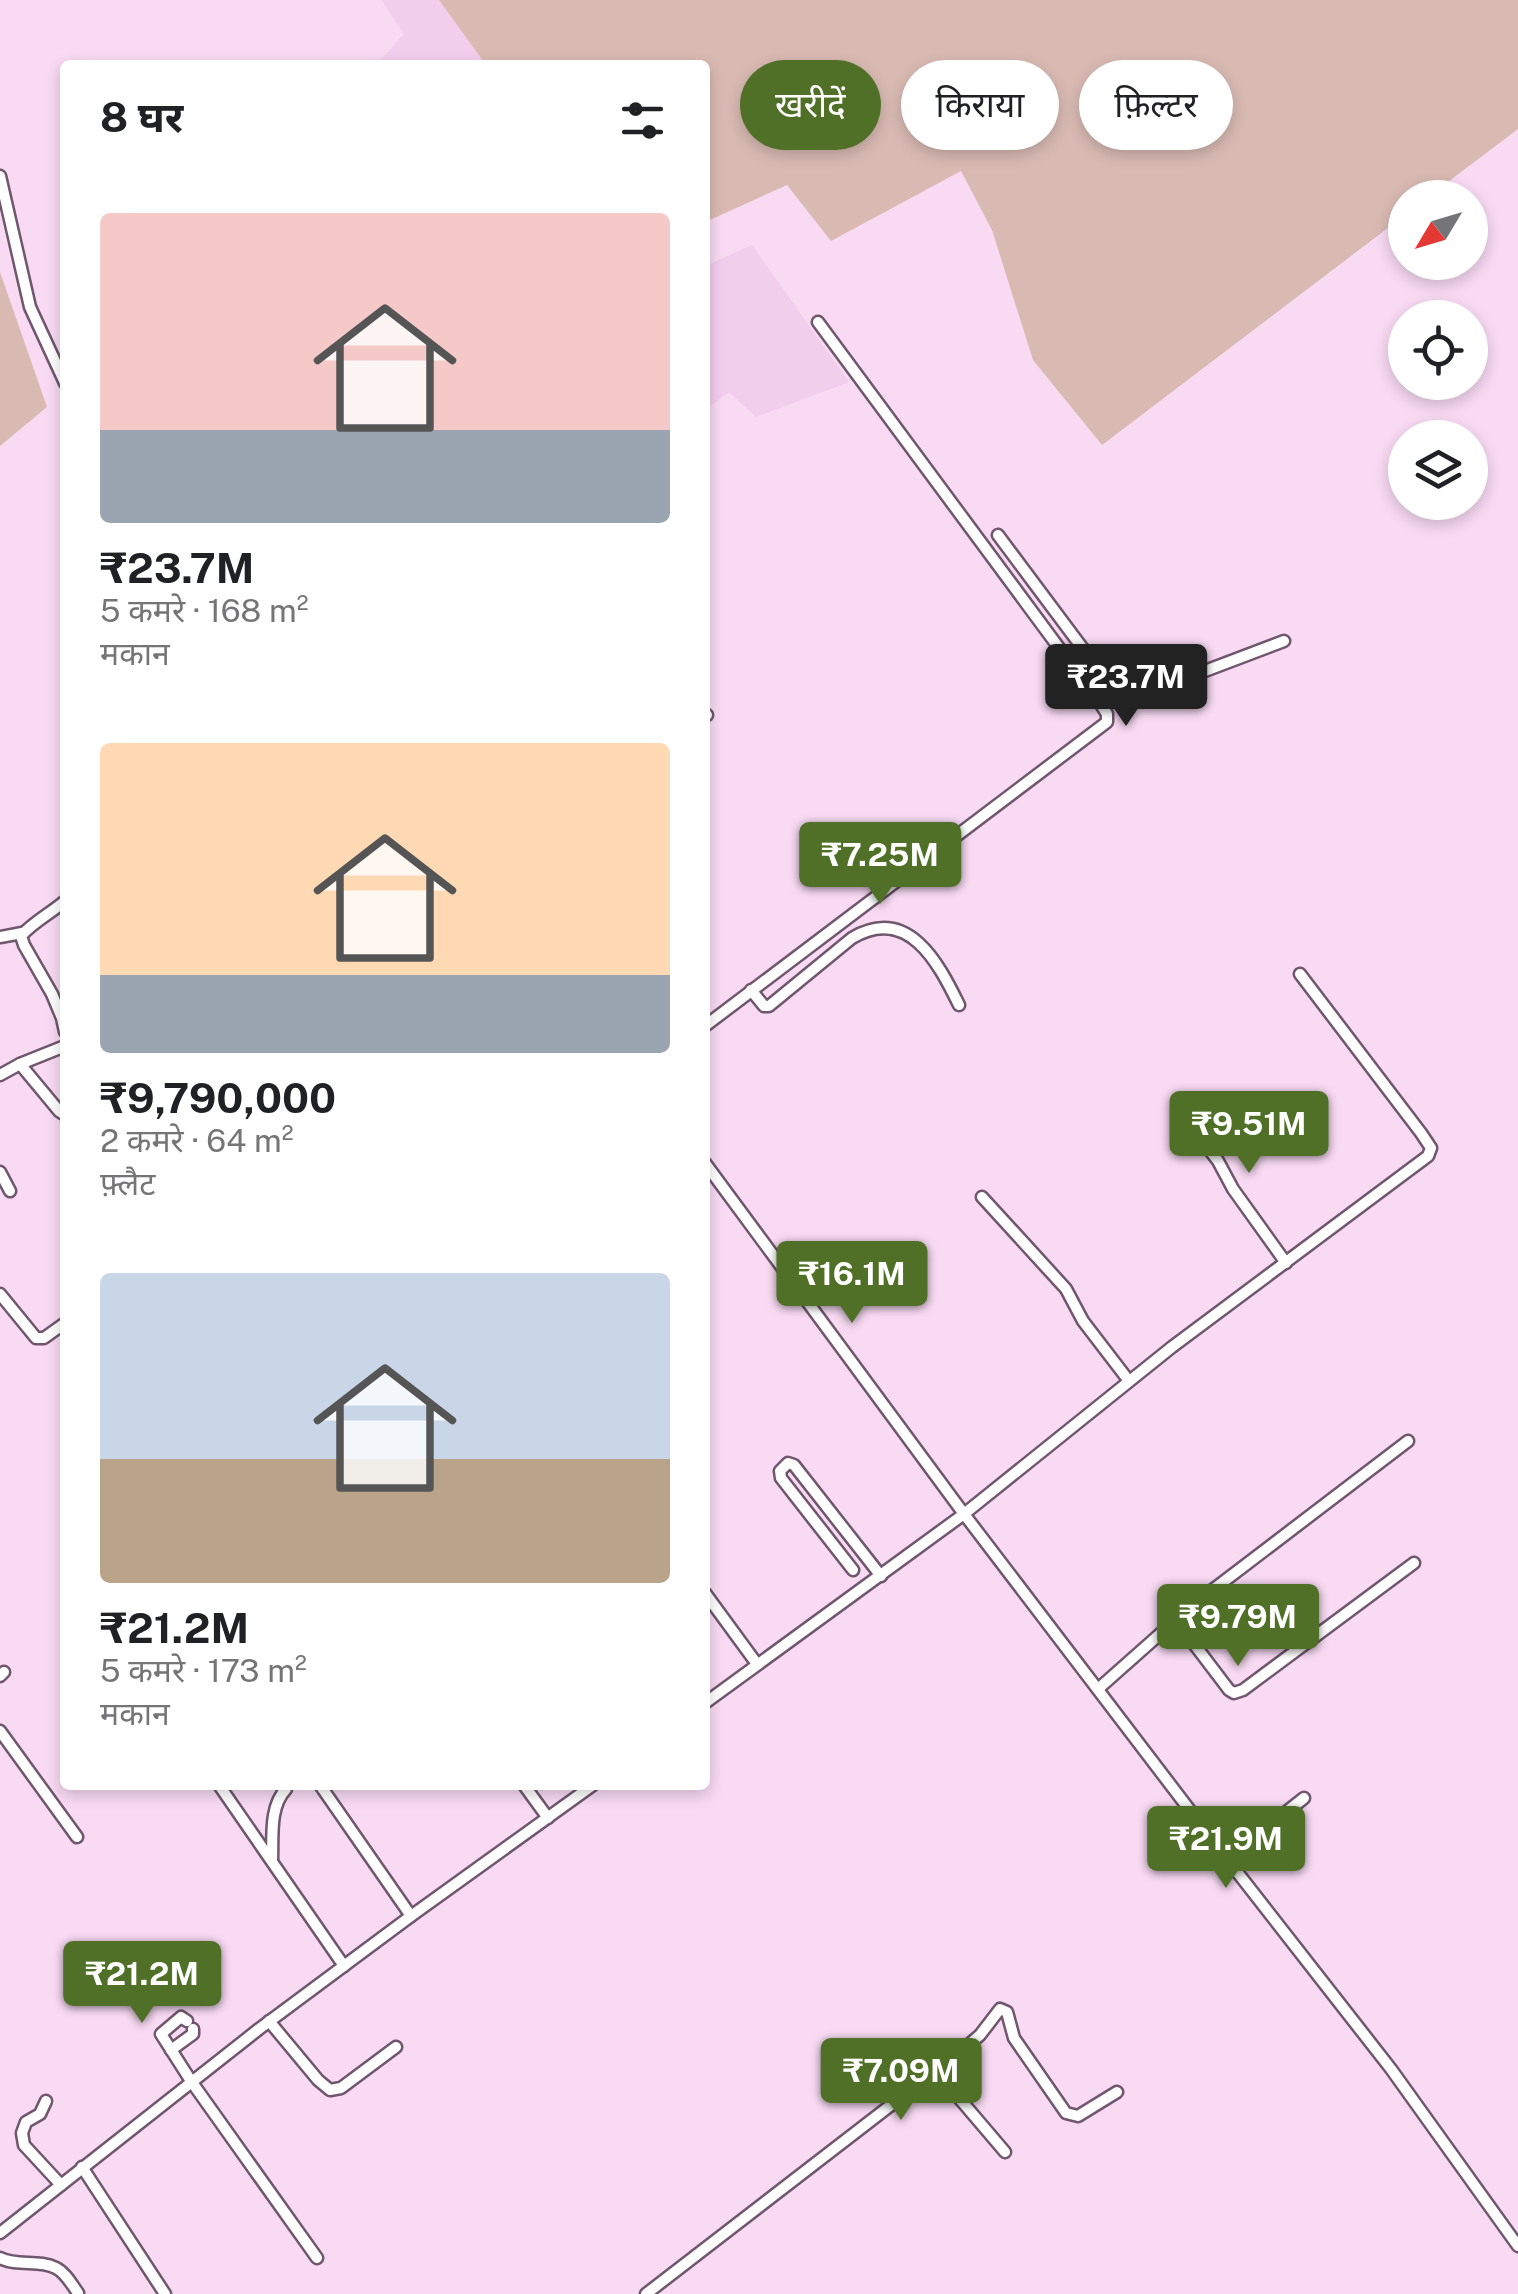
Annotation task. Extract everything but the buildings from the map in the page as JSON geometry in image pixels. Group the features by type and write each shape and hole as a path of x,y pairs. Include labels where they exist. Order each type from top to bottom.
{"street":[{"path":"0,176 30,306 60,372"},
{"path":"710,1022 1088,738 1108,718 818,322"},
{"path":"998,535 1116,694 1123,698 1131,699 1284,641"},
{"path":"0,937 22,933 60,906"},
{"path":"751,990 766,1008 852,938 886,927 901,930 920,945 944,974 959,1006"},
{"path":"22,933 24,946 60,1014"},
{"path":"710,1699 964,1514 1172,1347 1430,1152 1420,1133 1300,974"},
{"path":"0,1075 60,1048"},
{"path":"20,1064 60,1112"},
{"path":"1181,1113 1212,1152 1233,1189 1286,1263"},
{"path":"710,1170 964,1514 1391,2069 1518,2246"},
{"path":"0,1172 10,1191"},
{"path":"982,1198 1066,1289 1083,1321 1128,1382"},
{"path":"0,1294 36,1338 44,1338 60,1327"},
{"path":"1098,1689 1160,1634 1174,1628 1206,1595 1408,1441"},
{"path":"853,1570 781,1478 780,1472 788,1463 794,1465 881,1576"},
{"path":"1174,1628 1188,1636 1229,1690 1238,1693 1414,1563"},
{"path":"710,1599 757,1664"},
{"path":"0,1731 77,1837"},
{"path":"222,1790 344,1966"},
{"path":"272,1862 275,1806 286,1790"},
{"path":"323,1790 411,1916"},
{"path":"528,1790 548,1818"},
{"path":"0,2233 269,2022 586,1790"},
{"path":"1227,1860 1304,1798"},
{"path":"646,2294 980,2036 1002,2009 1008,2014 1014,2038 1066,2113 1078,2116 1117,2092"},
{"path":"172,2050 193,2034 181,2018 161,2032 172,2050 191,2081 317,2258"},
{"path":"269,2022 318,2080 333,2091 396,2048"},
{"path":"936,2071 1005,2152"},
{"path":"46,2101 40,2114 26,2122 22,2138 26,2148 60,2184"},
{"path":"82,2167 165,2294"},
{"path":"0,2258 14,2264 56,2268 78,2293"}],"shaded area":[{"path":"439,0 482,60 381,60 404,34 382,1"},
{"path":"439,0 1518,0 1518,129 1450,180 1388,180 1388,228 1102,445 1033,360 992,230 961,171 831,241 787,185 710,220 710,60 482,60"},
{"path":"752,245 849,382 756,417 729,392 710,406 710,264"},
{"path":"0,272 47,407 0,446"}]}
